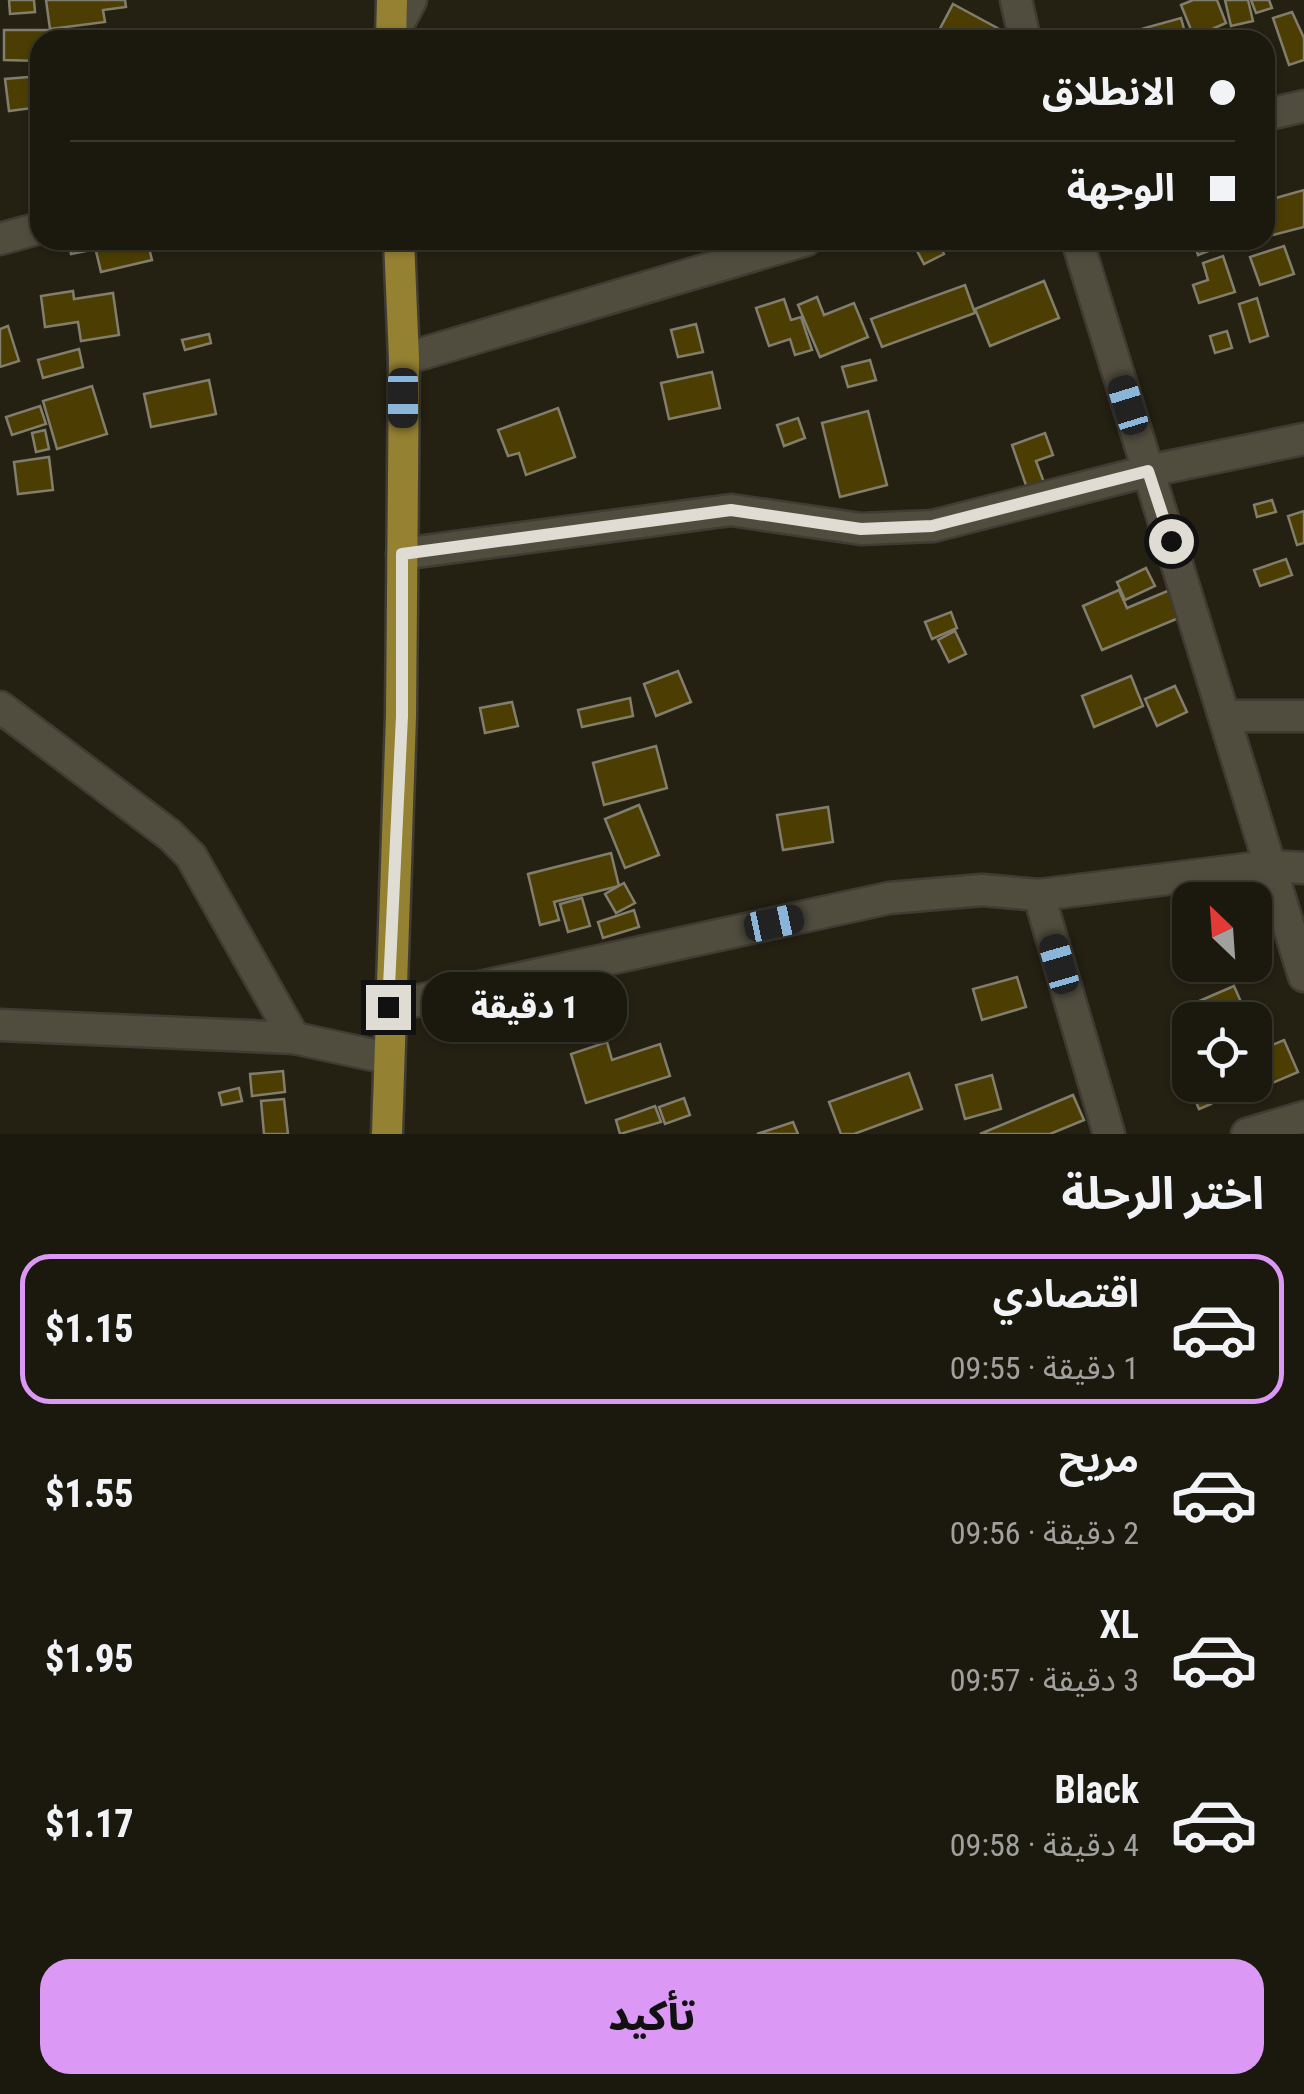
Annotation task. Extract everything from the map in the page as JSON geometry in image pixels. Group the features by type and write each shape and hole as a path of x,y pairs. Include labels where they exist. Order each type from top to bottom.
{"main road":[{"path":"391,30 392,0"},
{"path":"387,1134 388,1007 402,716 404,359 399,250"}],"street":[{"path":"395,30 410,0"},
{"path":"1016,0 1023,30"},
{"path":"1275,113 1304,106"},
{"path":"0,239 30,231"},
{"path":"404,359 772,250"},
{"path":"1080,250 1227,716 1304,976"},
{"path":"402,554 731,510 861,529 932,526 1148,471 1304,440"},
{"path":"0,708 170,835 191,856 294,1038"},
{"path":"1227,716 1304,716"},
{"path":"388,1007 889,898 982,890 1039,895 1270,866 1304,868"},
{"path":"1039,895 1108,1134"},
{"path":"0,1026 294,1038 388,1058"},
{"path":"1246,1134 1304,1117"}],"building":[{"path":"9,0 34,0 35,12 10,14"},
{"path":"46,0 125,0 126,7 103,10 105,22 50,29"},
{"path":"1193,0 1217,0 1226,23 1210,30 1191,30 1181,5"},
{"path":"1225,0 1248,0 1253,21 1231,26"},
{"path":"1251,0 1269,0 1272,8 1256,13"},
{"path":"953,4 1001,30 939,30"},
{"path":"1292,12 1304,38 1304,60 1289,65 1273,18"},
{"path":"1181,18 1184,30 1138,30"},
{"path":"4,30 30,30 30,61 4,60"},
{"path":"30,77 30,108 9,111 5,79"},
{"path":"1304,190 1304,227 1275,234 1275,198"},
{"path":"1284,246 1294,274 1260,285 1250,257"},
{"path":"96,250 150,250 152,260 101,272"},
{"path":"917,250 942,250 944,254 924,264"},
{"path":"1223,256 1235,292 1199,303 1193,285 1208,280 1203,263"},
{"path":"1044,281 1059,318 990,346 975,309"},
{"path":"965,285 975,313 882,347 871,319"},
{"path":"73,291 74,299 113,293 119,335 81,341 78,322 45,327 41,296"},
{"path":"817,297 824,315 854,303 868,337 820,357 798,305"},
{"path":"1257,298 1268,336 1250,342 1239,304"},
{"path":"784,299 791,320 801,317 812,350 795,355 790,339 769,346 756,308"},
{"path":"696,324 703,352 678,357 671,330"},
{"path":"8,326 19,361 0,367 0,329"},
{"path":"1227,331 1232,348 1215,353 1210,336"},
{"path":"209,334 211,343 185,350 182,340"},
{"path":"79,349 83,367 43,378 38,360"},
{"path":"870,360 876,380 848,387 842,367"},
{"path":"712,372 720,408 669,419 661,383"},
{"path":"209,380 216,414 151,427 144,394"},
{"path":"92,386 107,434 57,449 43,401"},
{"path":"40,406 46,424 12,435 6,417"},
{"path":"558,408 575,457 526,475 519,453 508,456 498,430"},
{"path":"868,411 887,485 840,497 822,423"},
{"path":"798,418 805,438 784,446 777,425"},
{"path":"45,430 49,449 36,452 32,433"},
{"path":"1045,433 1053,455 1036,461 1045,485 1028,491 1012,445"},
{"path":"49,457 53,490 18,494 14,462"},
{"path":"1272,500 1276,512 1257,517 1254,505"},
{"path":"1304,511 1304,543 1297,545 1288,516"},
{"path":"1286,559 1292,575 1260,586 1254,570"},
{"path":"1146,568 1155,586 1125,600 1117,582"},
{"path":"1119,590 1127,608 1170,590 1181,617 1102,650 1083,606"},
{"path":"951,612 957,628 932,639 925,622"},
{"path":"955,631 966,654 949,662 938,640"},
{"path":"678,671 691,702 656,716 644,684"},
{"path":"1131,676 1143,706 1094,727 1082,696"},
{"path":"1175,686 1187,712 1157,726 1145,699"},
{"path":"630,698 633,716 582,727 578,710"},
{"path":"512,702 518,726 485,733 480,708"},
{"path":"656,746 667,788 604,805 593,763"},
{"path":"639,805 659,855 625,868 605,819"},
{"path":"828,807 833,842 783,850 777,815"},
{"path":"611,853 619,886 554,902 559,920 540,925 528,874"},
{"path":"624,883 635,903 616,913 605,894"},
{"path":"582,898 590,926 568,932 560,904"},
{"path":"634,910 639,927 603,938 598,922"},
{"path":"1017,977 1026,1007 982,1020 973,989"},
{"path":"1234,986 1241,1002 1197,1002"},
{"path":"1284,1040 1298,1072 1272,1083 1272,1045"},
{"path":"607,1042 612,1060 660,1044 670,1076 586,1103 571,1054"},
{"path":"283,1071 285,1092 252,1096 250,1074"},
{"path":"909,1073 922,1109 854,1134 841,1134 829,1102"},
{"path":"992,1075 1001,1109 965,1119 956,1085"},
{"path":"239,1088 242,1101 222,1105 219,1093"},
{"path":"1073,1095 1084,1120 1050,1134 980,1134"},
{"path":"684,1098 690,1115 665,1124 659,1107"},
{"path":"284,1099 288,1134 264,1134 261,1101"},
{"path":"1196,1102 1210,1102 1211,1104 1199,1109"},
{"path":"655,1106 661,1122 620,1134 616,1120"},
{"path":"793,1122 798,1134 757,1134"}],"route":[{"path":"388,1007 402,716 402,554 731,510 861,529 932,526 1148,471 1171,541"}]}
